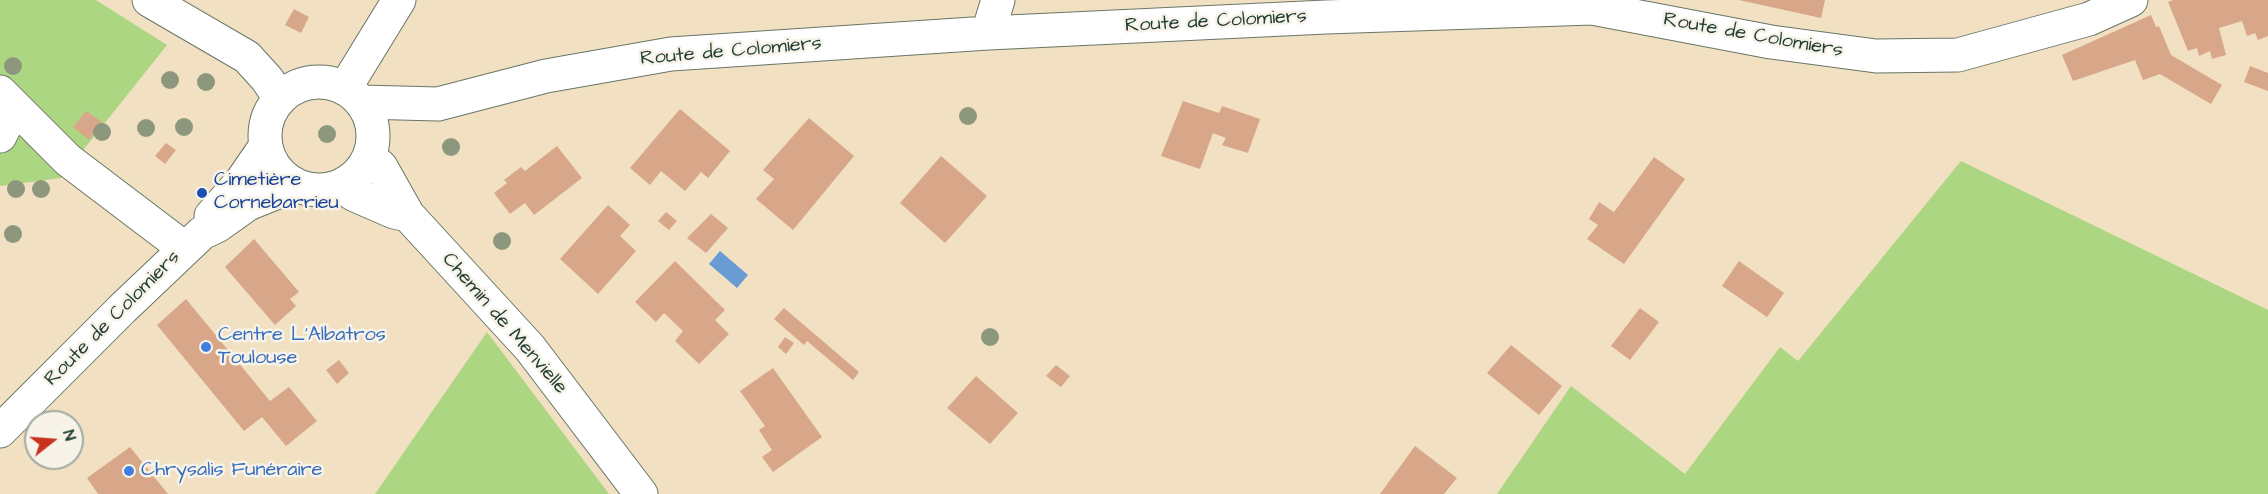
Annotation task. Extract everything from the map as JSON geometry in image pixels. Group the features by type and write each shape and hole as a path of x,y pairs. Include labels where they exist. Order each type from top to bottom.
{"street":[{"path":"149,0 247,57 267,79 279,97"},
{"path":"353,95 399,0"},
{"path":"988,33 998,0"},
{"name":"Route de Colomiers","path":"371,150 438,104 546,76 670,54 988,33 1326,17 1592,8 1772,42 1876,57 1958,55 2089,19 2131,0"},
{"path":"310,81 328,82 353,95 369,115 373,129 371,150 362,169 340,186 325,190 295,185 281,176 271,163 265,147 264,129 269,112 279,97 293,87 310,81"},
{"name":"Route de Colomiers","path":"353,95 438,104"},
{"path":"0,136 6,124 7,99"},
{"path":"7,99 68,160 193,241"},
{"name":"Route de Colomiers","path":"0,431 193,241 211,214 241,182 265,147"},
{"name":"Chemin de Menvielle","path":"371,150 408,215 530,348 641,494"},
{"name":"Route de Colomiers","path":"193,241 248,204 295,185"},
{"name":"Chemin de Menvielle","path":"340,186 394,212 408,215"}],"green space":[{"path":"0,0 96,0 167,45 61,178 0,186"},
{"path":"1961,161 2268,310 2268,494 1497,494 1571,386 1685,474 1780,347 1798,361"},
{"path":"487,332 609,494 375,494"}],"water":[{"path":"720,251 748,275 737,288 709,264"}],"building":[{"path":"1739,0 1825,0 1821,18"},
{"path":"2173,0 2268,0 2268,36 2258,40 2255,33 2247,36 2242,21 2219,28 2226,55 2212,59 2210,51 2199,56 2197,48 2188,51 2168,2"},
{"path":"294,9 309,17 301,33 285,25"},
{"path":"2151,15 2156,27 2159,26 2171,55 2222,85 2211,104 2160,74 2143,80 2135,60 2073,81 2062,55"},
{"path":"2250,66 2268,73 2268,91 2244,82"},
{"path":"1183,101 1219,113 1222,106 1260,119 1248,153 1222,145 1226,138 1213,133 1200,169 1161,156"},
{"path":"680,109 730,151 708,178 701,172 685,191 661,171 650,185 630,168"},
{"path":"86,111 102,122 89,140 73,127"},
{"path":"809,118 854,156 793,230 756,199 774,179 763,170"},
{"path":"166,143 176,150 165,164 155,156"},
{"path":"557,146 582,178 534,215 525,203 510,214 494,193 507,183 504,180 521,167 525,171"},
{"path":"941,156 987,196 945,243 900,203"},
{"path":"1654,157 1685,179 1624,264 1587,239 1598,225 1589,219 1599,202 1614,212"},
{"path":"608,205 630,225 620,236 636,251 598,294 560,259"},
{"path":"666,212 677,221 669,230 658,221"},
{"path":"711,214 728,228 706,253 687,238"},
{"path":"254,239 299,292 290,299 296,306 275,325 225,267"},
{"path":"675,261 725,310 715,320 729,334 699,364 675,341 683,331 664,313 656,322 635,302"},
{"path":"1739,261 1784,293 1767,317 1722,286"},
{"path":"186,299 270,401 289,387 317,421 286,446 262,417 244,431 157,325"},
{"path":"784,308 859,372 853,380 807,341 804,345 774,319"},
{"path":"1640,308 1659,322 1630,360 1611,346"},
{"path":"785,337 794,343 786,354 778,347"},
{"path":"1511,345 1562,386 1539,415 1487,373"},
{"path":"339,360 349,373 337,384 326,370"},
{"path":"1056,365 1070,376 1061,387 1046,376"},
{"path":"773,368 822,437 773,472 762,457 772,450 759,430 765,426 740,391"},
{"path":"976,376 1018,413 990,444 947,408"},
{"path":"1415,446 1457,478 1444,494 1380,494"},
{"path":"130,447 168,494 98,494 87,478"}],"place":[{"name":"Cimetière Cornebarrieu","path":"202,193"},
{"name":"Centre L'Albatros Toulouse","path":"206,347"},
{"name":"Chrysalis Funéraire","path":"129,471"}]}
